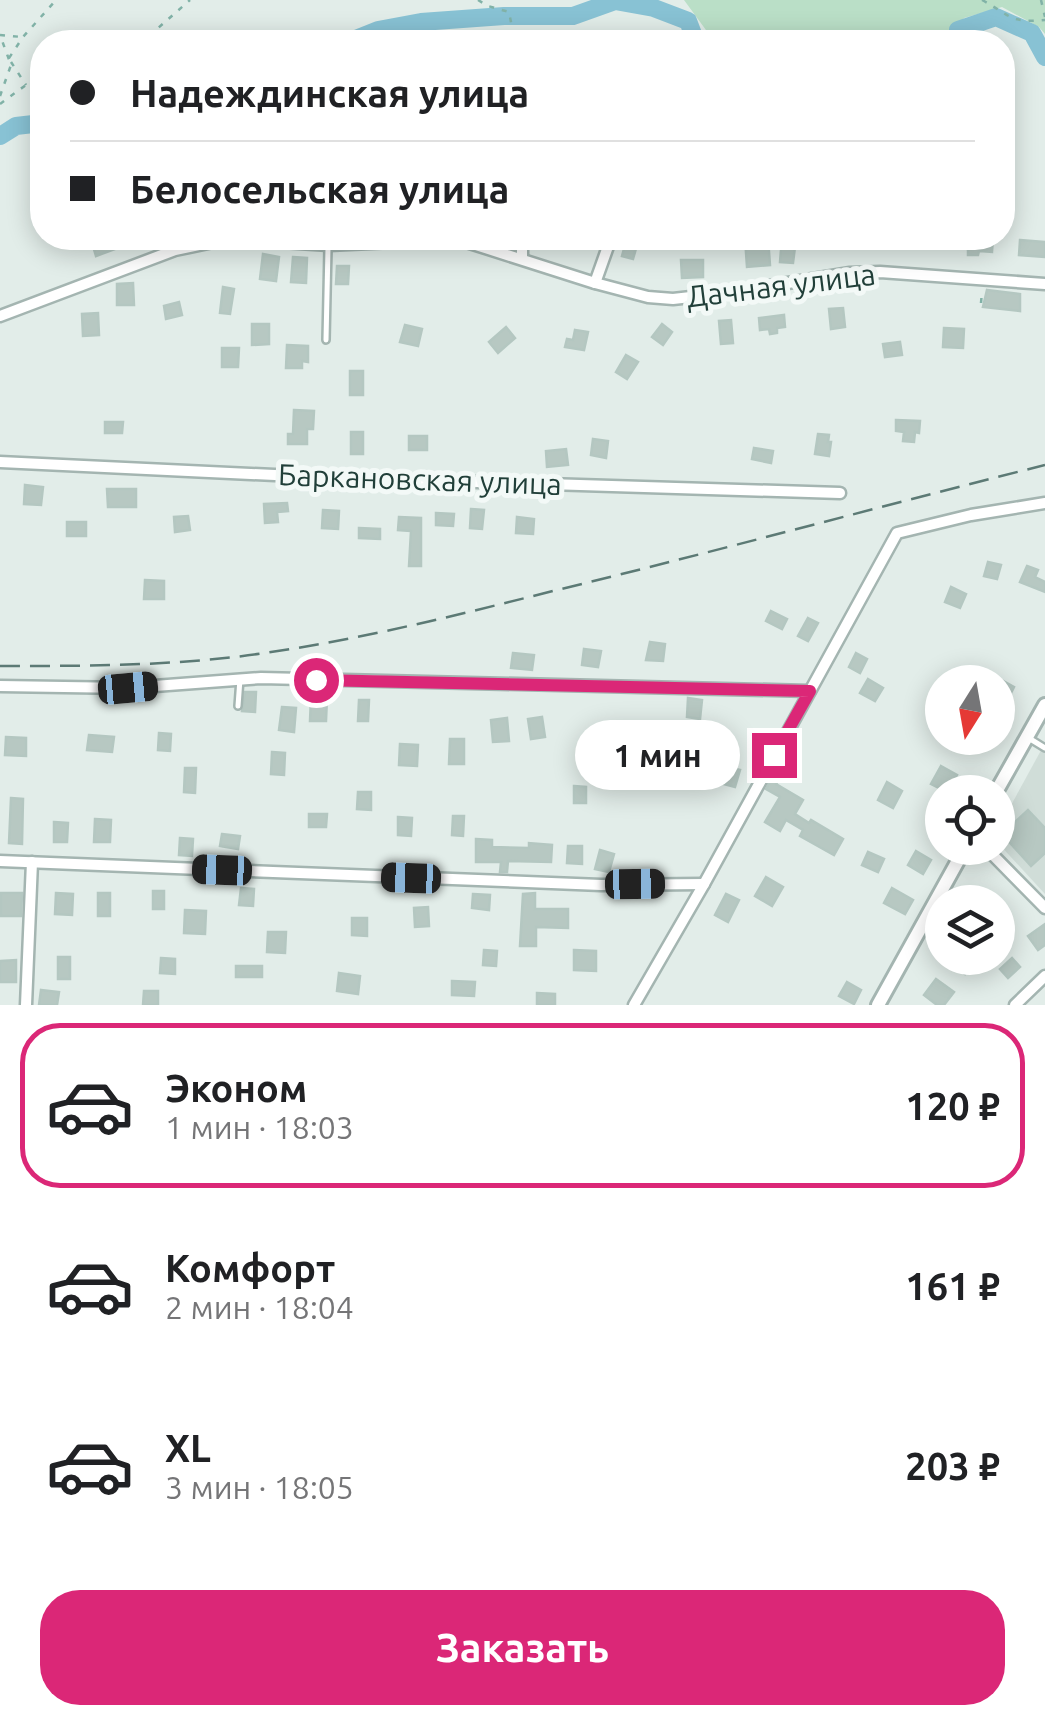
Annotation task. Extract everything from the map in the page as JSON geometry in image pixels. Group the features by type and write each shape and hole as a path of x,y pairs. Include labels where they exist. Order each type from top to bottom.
{"street":[{"name":"Дачная улица","path":"0,316 179,250"},
{"name":"Дачная улица","path":"496,250 595,283 673,299 850,273 1045,284"},
{"path":"522,250 522,259"},
{"path":"595,283 607,250"},
{"name":"Баркановская улица","path":"0,462 376,479 840,493"},
{"path":"634,1005 896,533 1045,503"},
{"path":"0,686 128,688 240,680 810,691"},
{"path":"1006,775 1045,704"},
{"path":"0,861 601,885 704,884"},
{"path":"26,1005 32,862"},
{"path":"878,1005 956,865"},
{"path":"1003,865 1045,908"},
{"path":"1015,1005 1045,976"}],"lane":[{"path":"326,340 328,250"},
{"path":"238,706 240,680"},
{"path":"1027,737 1045,748"}],"path":[{"path":"0,96 10,73 10,59 23,37 56,0"},
{"path":"156,30 190,0"},
{"path":"478,0 509,12 513,30"},
{"path":"982,0 1024,22 1045,19 1041,0"},
{"path":"23,37 0,35 26,85"},
{"path":"0,104 30,80"},
{"path":"981,302 985,280"}],"shaded area":[{"path":"1045,743 1045,894 1015,861 1015,798"}],"green space":[{"path":"684,0 1045,0 1045,34 1002,7 964,18 957,30 706,30"}],"building":[{"path":"1020,240 1045,242 1045,257 1019,255"},
{"path":"624,250 636,250 633,259 622,256"},
{"path":"746,250 769,250 770,265 747,267"},
{"path":"781,250 795,250 793,263 780,262"},
{"path":"968,250 992,250 979,251 978,255 968,255"},
{"path":"263,254 279,257 276,281 260,279"},
{"path":"293,257 307,258 306,283 291,282"},
{"path":"681,260 703,260 703,277 682,278"},
{"path":"337,266 349,266 348,284 336,284"},
{"path":"133,283 134,305 117,305 117,284"},
{"path":"223,287 234,289 230,314 220,313"},
{"path":"987,290 1020,294 1020,311 983,307"},
{"path":"179,302 182,315 166,319 164,306"},
{"path":"843,308 845,327 831,329 829,309"},
{"path":"98,313 99,335 83,336 82,314"},
{"path":"784,315 785,327 777,328 777,333 760,330 759,318"},
{"path":"731,320 733,343 721,344 719,321"},
{"path":"252,324 269,324 269,344 252,345"},
{"path":"662,324 672,332 663,345 652,337"},
{"path":"405,325 422,329 418,346 400,342"},
{"path":"506,327 515,338 498,353 489,342"},
{"path":"944,328 964,329 963,348 943,347"},
{"path":"575,330 588,332 584,350 565,347 567,339 573,340"},
{"path":"900,342 902,355 885,357 883,344"},
{"path":"287,345 308,346 308,362 302,361 302,368 286,368"},
{"path":"222,348 239,348 238,367 222,367"},
{"path":"626,355 638,362 627,379 616,372"},
{"path":"350,371 363,371 363,395 350,395"},
{"path":"294,410 314,411 313,429 307,429 307,444 288,444 288,434 293,434"},
{"path":"896,420 920,421 914,442 903,441 904,432 896,431"},
{"path":"105,422 123,422 122,433 105,433"},
{"path":"351,432 363,432 363,454 351,454"},
{"path":"818,434 829,435 829,456 815,454"},
{"path":"409,436 427,436 427,450 409,450"},
{"path":"593,439 608,441 606,458 591,455"},
{"path":"754,448 773,451 771,463 752,459"},
{"path":"566,449 568,465 547,467 546,451"},
{"path":"25,485 43,487 41,505 24,504"},
{"path":"107,489 136,489 136,507 108,507"},
{"path":"287,503 288,511 277,512 278,522 265,523 264,504"},
{"path":"471,509 484,510 482,529 470,528"},
{"path":"323,510 339,511 338,529 322,528"},
{"path":"436,513 454,514 453,526 436,525"},
{"path":"188,516 190,530 175,532 174,517"},
{"path":"399,517 421,518 421,566 409,566 411,531 398,530"},
{"path":"517,517 534,519 533,534 516,533"},
{"path":"67,522 86,522 86,536 67,536"},
{"path":"359,528 380,529 380,539 359,538"},
{"path":"988,562 1001,565 997,579 984,576"},
{"path":"1027,566 1038,570 1035,577 1045,582 1045,592 1020,582"},
{"path":"145,580 164,581 164,599 144,599"},
{"path":"951,587 966,594 960,608 945,602"},
{"path":"771,611 787,619 782,629 766,621"},
{"path":"808,618 818,623 808,641 798,636"},
{"path":"650,642 665,644 663,661 646,660"},
{"path":"584,649 601,651 598,667 582,665"},
{"path":"513,653 534,655 532,670 511,668"},
{"path":"856,653 867,659 860,673 849,667"},
{"path":"868,679 883,688 875,701 860,693"},
{"path":"245,692 256,692 255,712 242,711"},
{"path":"311,697 327,698 326,721 310,721"},
{"path":"688,698 702,700 700,719 687,717"},
{"path":"359,700 369,700 368,721 358,721"},
{"path":"282,707 296,708 294,732 279,730"},
{"path":"542,717 545,737 531,739 528,719"},
{"path":"507,718 509,741 493,742 491,720"},
{"path":"159,733 171,734 170,751 158,750"},
{"path":"89,735 114,737 112,752 87,750"},
{"path":"6,737 26,738 26,756 5,755"},
{"path":"450,739 464,739 464,764 449,764"},
{"path":"400,744 418,745 417,766 399,765"},
{"path":"272,752 285,753 284,775 271,774"},
{"path":"941,766 957,775 936,775"},
{"path":"728,767 740,770 735,787 724,784"},
{"path":"185,768 196,768 195,793 184,792"},
{"path":"776,771 782,774 776,784 803,800 795,814 843,839 834,855 800,836 803,830 786,820 780,831 765,822 780,797 766,789"},
{"path":"887,782 902,791 893,808 878,800"},
{"path":"574,786 586,787 586,803 574,803"},
{"path":"358,792 371,792 371,810 357,809"},
{"path":"11,798 23,799 22,844 9,843"},
{"path":"1028,810 1045,828 1045,853 1031,866 1015,848 1015,822"},
{"path":"309,814 327,814 326,827 309,827"},
{"path":"453,816 464,816 463,836 452,835"},
{"path":"398,817 412,818 411,836 398,835"},
{"path":"95,819 111,820 110,842 94,842"},
{"path":"54,822 68,823 67,842 54,842"},
{"path":"222,834 240,836 238,849 220,846"},
{"path":"180,838 193,839 192,856 179,855"},
{"path":"476,839 492,840 492,847 552,845 551,862 508,861 507,872 500,872 501,862 476,862"},
{"path":"568,846 582,846 582,864 567,863"},
{"path":"600,850 614,854 609,872 595,869"},
{"path":"916,851 925,856 928,865 923,874 908,865"},
{"path":"868,852 884,859 878,872 862,865"},
{"path":"766,877 783,887 772,906 755,896"},
{"path":"241,888 254,889 253,906 239,905"},
{"path":"892,888 913,900 905,914 884,903"},
{"path":"153,891 164,891 164,909 153,909"},
{"path":"1,893 22,893 21,916 1,916"},
{"path":"56,893 73,894 72,915 55,914"},
{"path":"98,893 110,893 110,916 98,916"},
{"path":"535,893 535,909 568,909 568,928 536,927 536,946 520,946 523,894"},
{"path":"473,894 490,895 489,910 472,908"},
{"path":"726,894 739,900 728,922 715,915"},
{"path":"428,907 429,926 415,927 414,908"},
{"path":"185,910 206,911 205,934 184,933"},
{"path":"352,918 367,918 367,936 352,935"},
{"path":"1045,924 1045,945 1038,950 1028,936"},
{"path":"268,932 286,932 285,953 267,952"},
{"path":"484,950 497,951 496,966 483,965"},
{"path":"574,950 596,951 596,971 574,970"},
{"path":"58,957 70,957 70,979 58,979"},
{"path":"161,958 175,959 175,974 160,973"},
{"path":"16,960 16,982 0,982 0,961"},
{"path":"236,966 262,966 262,977 236,977"},
{"path":"339,973 360,976 358,994 337,991"},
{"path":"936,979 954,992 944,1005 937,1005 924,995"},
{"path":"452,981 475,982 474,996 452,995"},
{"path":"847,982 861,990 854,1004 839,996"},
{"path":"41,990 59,992 57,1005 39,1005"},
{"path":"144,991 158,991 158,1005 143,1005"},
{"path":"537,993 555,994 555,1005 537,1005"}],"waterway":[{"path":"378,30 421,22 504,16 573,16 615,1 654,8 688,21 691,30"},
{"path":"958,30 996,17 1032,33 1045,57"},
{"path":"0,136 16,126 30,124"}],"railway":[{"path":"0,666 199,661 338,641 615,576 1045,465"}],"route":[{"path":"316,680 810,691 774,755"}]}
